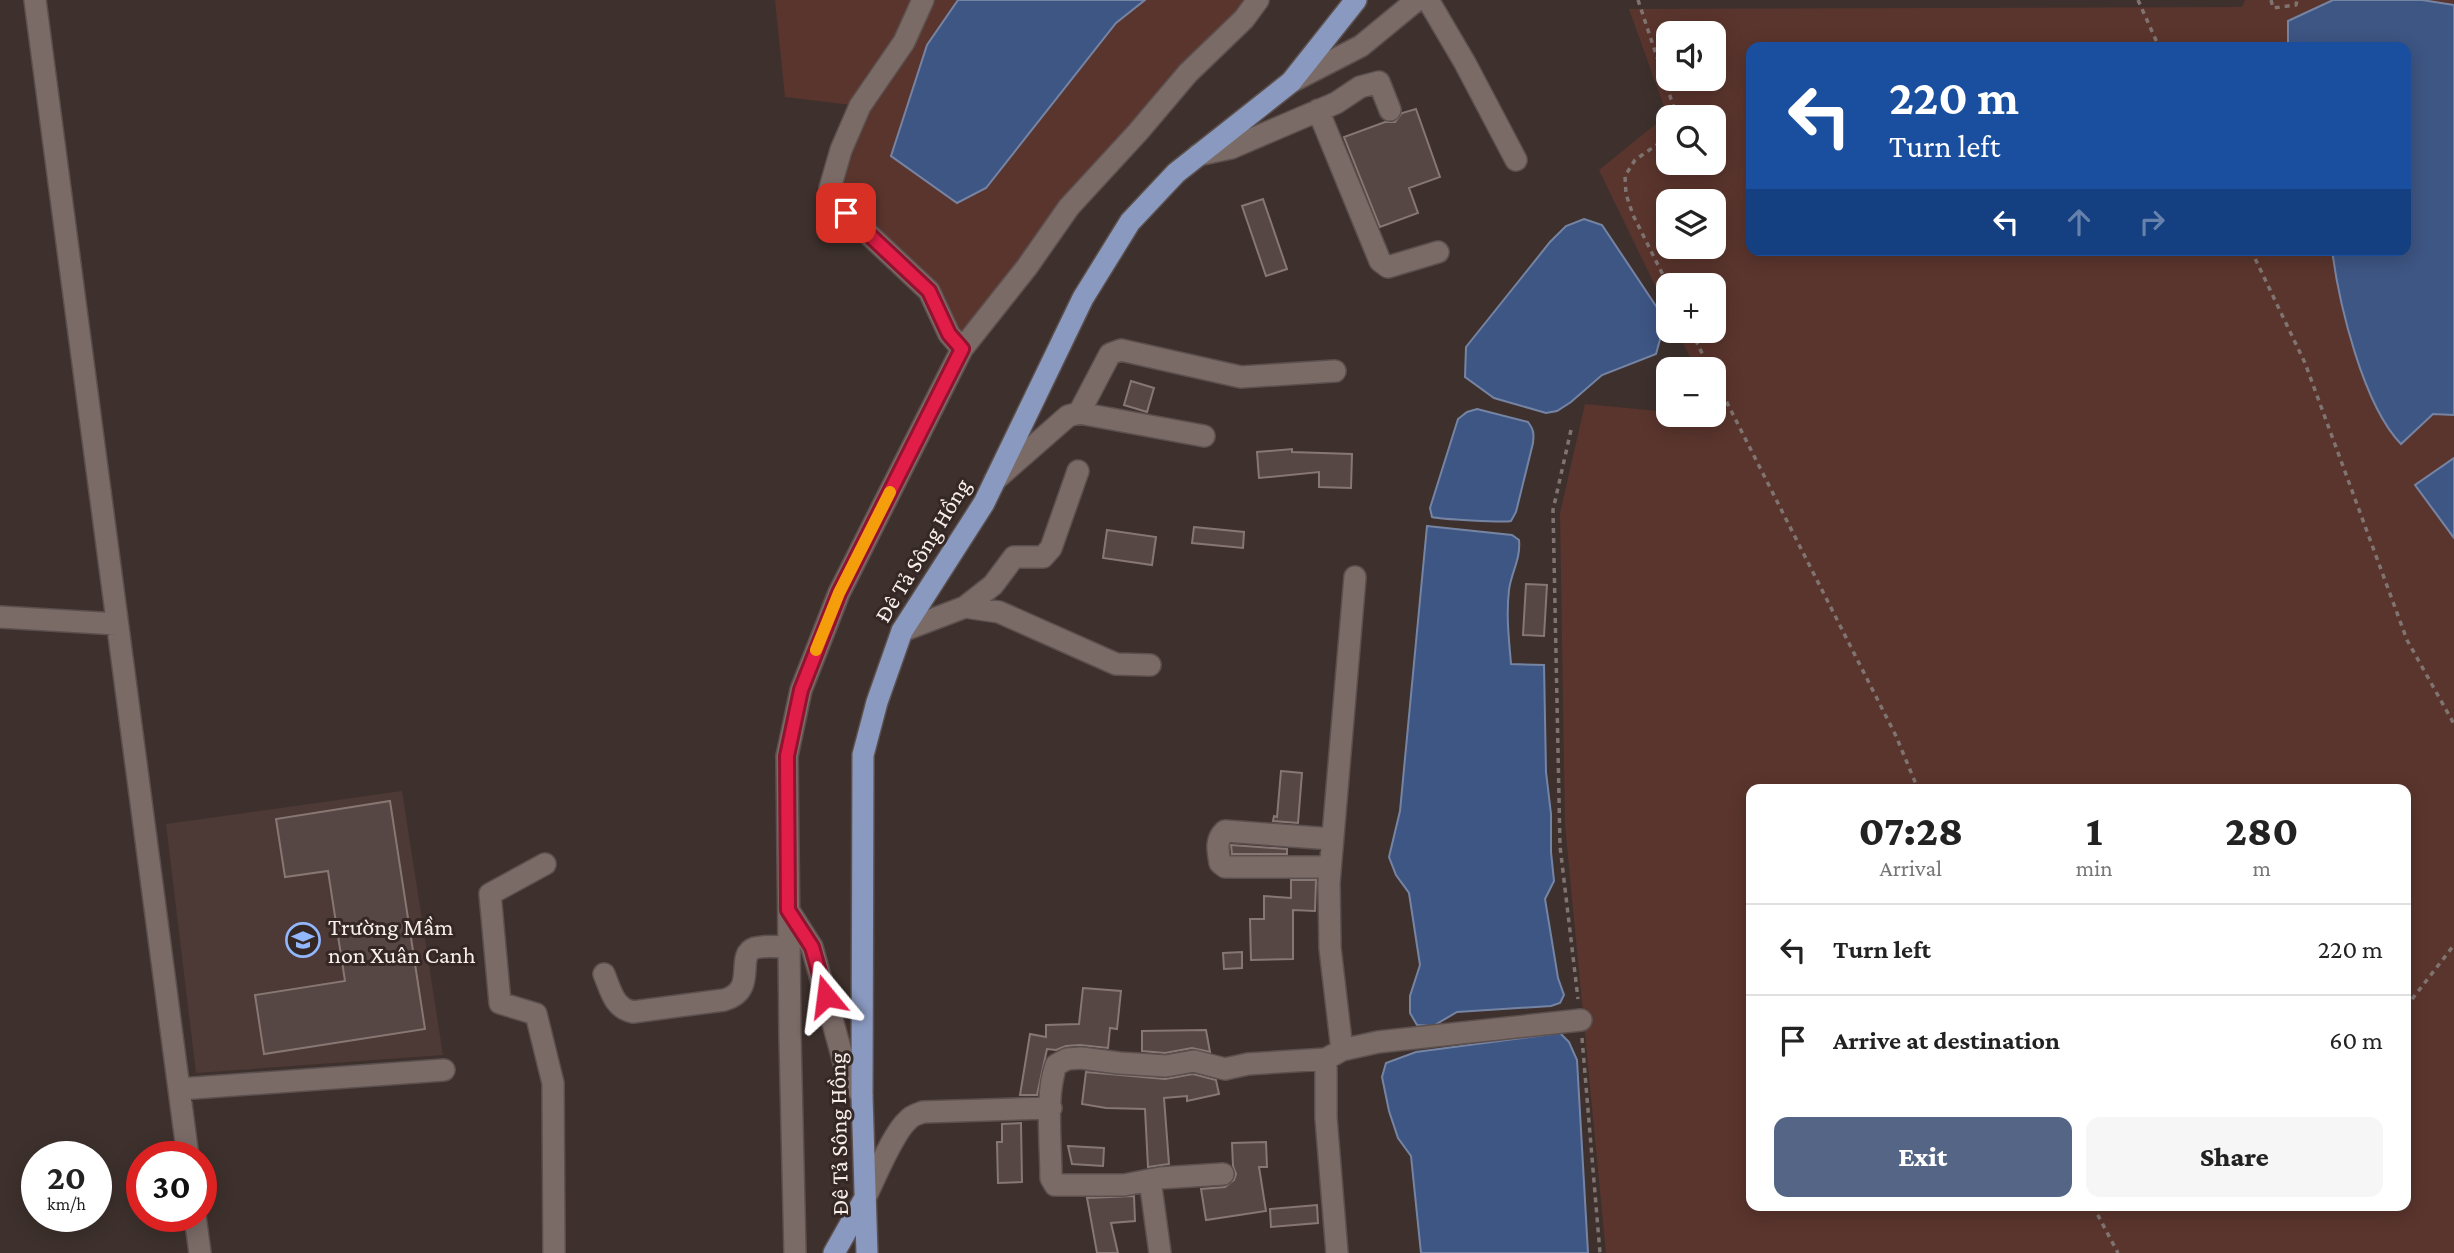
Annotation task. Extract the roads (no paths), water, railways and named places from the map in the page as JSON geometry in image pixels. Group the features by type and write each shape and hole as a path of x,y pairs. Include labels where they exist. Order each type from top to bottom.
{"main road":[{"name":"Đê Tả Sông Hồng","path":"867,1253 862,1096 863,755 877,702 902,631 984,503 1083,298 1130,222 1176,173 1291,82 1356,0"},
{"path":"834,1253 866,1196"}],"street":[{"path":"35,0 186,1141"},
{"path":"923,0 904,42 860,106 841,150 830,188 846,213 929,291 949,334 962,349"},
{"path":"795,1253 787,756 801,690 839,593 962,349 1027,267 1069,206 1188,73 1244,19 1258,0"},
{"path":"1291,82 1361,46 1417,0"},
{"path":"1428,0 1516,160"},
{"path":"1198,156 1231,148 1336,103 1360,87 1379,82 1390,110"},
{"path":"1318,110 1380,261 1388,267 1438,252"},
{"path":"1079,412 1110,354 1121,350 1241,377 1335,372"},
{"path":"995,480 1068,416 1079,412 1204,436"},
{"path":"902,631 965,607 993,585 1014,557 1043,557 1051,548 1078,471"},
{"path":"1337,1253 1328,1154 1334,1054 1330,867 1355,577"},
{"path":"965,607 999,612 1116,664 1150,665"},
{"path":"0,617 117,624"},
{"path":"1330,867 1225,867 1220,863 1217,850 1219,836 1225,831 1332,838"},
{"path":"545,864 490,894 500,1003 536,1014 553,1083 554,1253"},
{"path":"788,910 812,947 846,1070 862,1096"},
{"path":"604,974 617,1004 623,1010 633,1012 724,1000 735,997 742,990 745,964 750,952 755,948 789,947"},
{"path":"1223,1174 1124,1185 1055,1185 1051,1178 1051,1108 1052,1077 1056,1065 1067,1059 1166,1066 1194,1061 1224,1069 1248,1063 1334,1054 1378,1042 1581,1020"},
{"path":"180,1089 444,1070"},
{"path":"866,1196 898,1132 914,1115 923,1112 1051,1108"},
{"path":"1150,1180 1160,1253"},
{"path":"197,1232 200,1253"}],"water":[{"path":"958,0 1145,0 1116,23 986,188 957,203 891,156 927,45"},
{"path":"2333,0 2422,0 2454,5 2454,415 2433,414 2401,444 2387,427 2364,380 2340,298 2333,256 2411,256 2411,42 2288,42 2288,21"},
{"path":"1584,219 1602,225 1656,306 1656,343 1659,343 1656,354 1602,375 1571,402 1557,411 1546,413 1494,398 1465,377 1466,347 1550,242 1566,226"},
{"path":"1477,409 1528,422 1532,430 1533,443 1516,512 1511,521 1432,517 1430,508 1458,419"},
{"path":"2454,458 2454,538 2415,485"},
{"path":"1427,526 1512,535 1519,540 1519,553 1508,599 1511,664 1544,665 1546,772 1554,881 1545,899 1558,978 1564,995 1560,1003 1551,1006 1457,1012 1433,1026 1417,1025 1410,1013 1410,996 1420,965 1409,893 1396,875 1389,857 1400,811"},
{"path":"1560,1033 1569,1042 1577,1060 1588,1253 1421,1253 1411,1156 1398,1138 1389,1111 1382,1077 1386,1063 1416,1052"}],"place":[{"name":"Trường Mầm non Xuân Canh","path":"303,940"}]}
